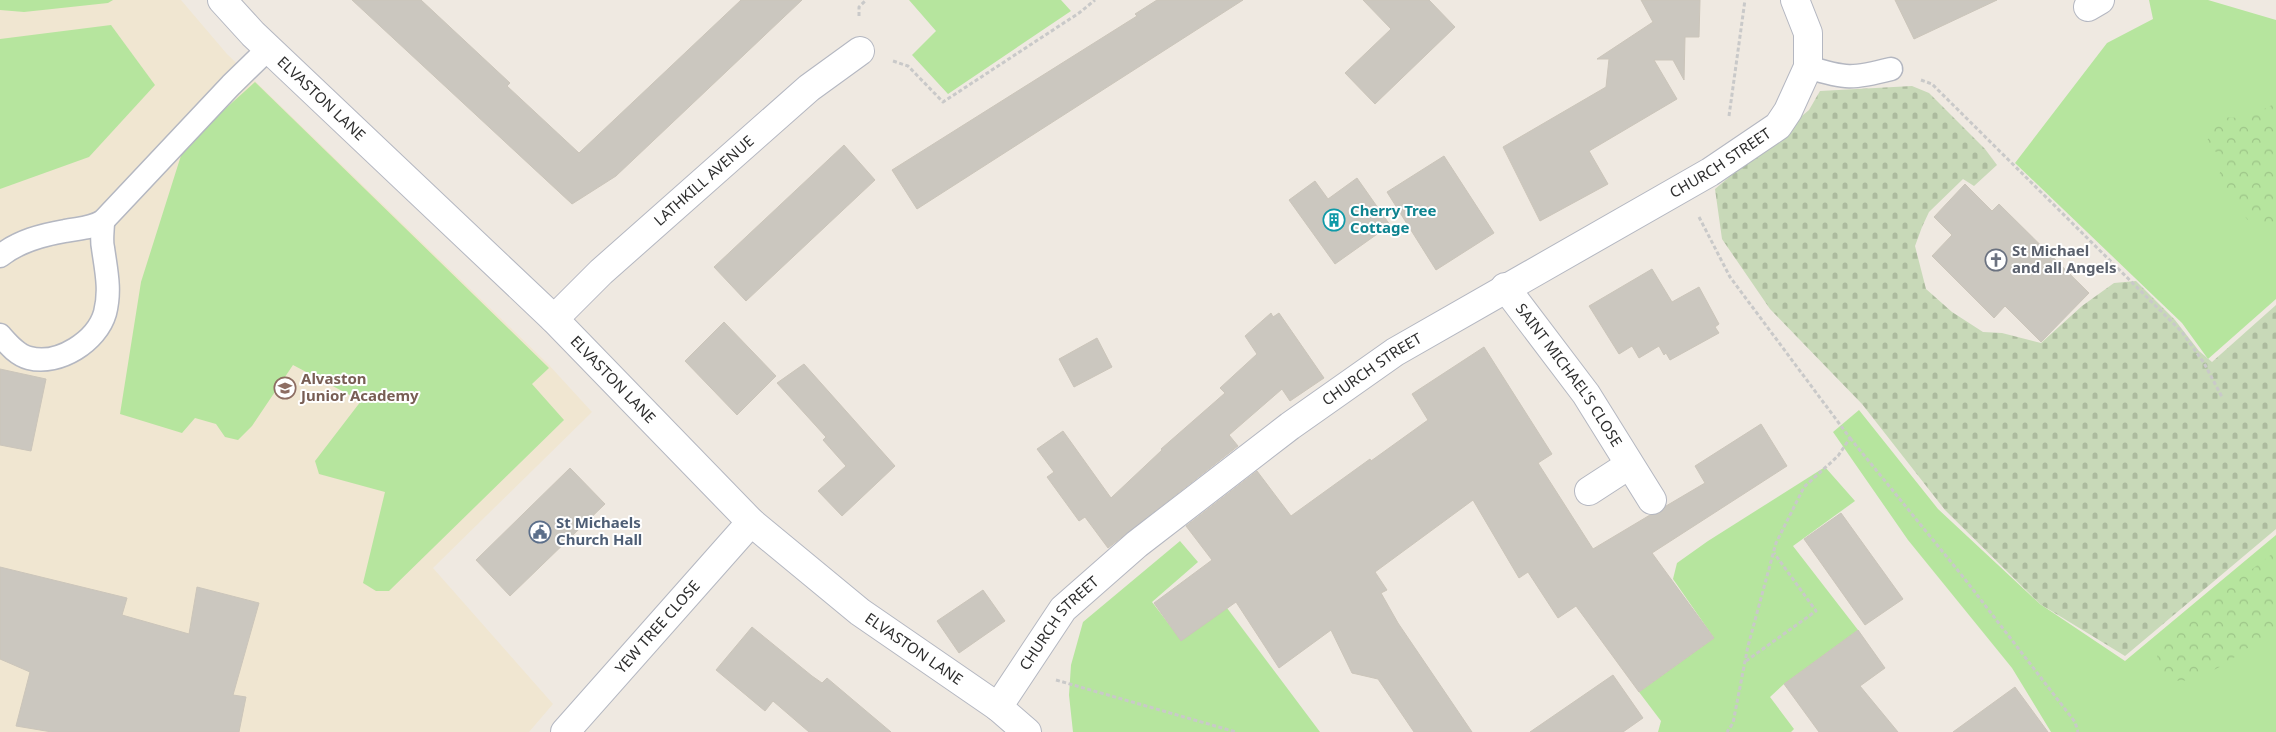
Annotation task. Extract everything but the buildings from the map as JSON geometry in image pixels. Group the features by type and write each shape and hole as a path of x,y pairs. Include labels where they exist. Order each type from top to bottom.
{"street":[{"name":"ELVASTON LANE","path":"222,0 268,50 554,319 751,522 860,612 998,707 1027,732"},
{"path":"1795,0 1808,33 1808,66"},
{"name":"LATHKILL AVENUE","path":"554,319 601,272 809,88 860,51"},
{"name":"CHURCH STREET","path":"998,707 1063,609 1137,544 1290,426 1395,352 1723,164 1778,126 1795,96 1808,66"},
{"name":"SAINT MICHAEL'S CLOSE","path":"1505,288 1586,394 1652,500"},
{"name":"SAINT MICHAEL'S CLOSE","path":"1589,491 1629,465"},
{"name":"YEW TREE CLOSE","path":"565,732 751,522"}],"lane":[{"path":"0,256 10,248 42,235 93,227 103,221 231,85 268,50"},
{"path":"1808,66 1841,77 1860,77 1891,69"},
{"path":"0,335 13,349 29,358 51,360 86,341 96,331 105,314 108,293 106,258 102,247 103,221"}],"path":[{"path":"866,0 859,6 860,51 908,66 943,102 1079,13 1094,0"},
{"path":"1723,164 1745,0"},
{"path":"1891,69 1932,84 2182,332 2204,363 2222,397"},
{"path":"1681,188 1730,277 1850,438 1964,578 2075,722 2078,732"},
{"path":"1727,732 1733,723 1745,661 1773,552 1804,486 1838,456 1850,438"},
{"path":"1745,661 1816,612 1773,552"},
{"path":"1022,671 1236,732"}],"shaded area":[{"name":"Alvaston Junior Academy","path":"0,0 181,0 227,54 548,364 592,412 433,568 553,704 529,732 0,732"}],"green space":[{"path":"0,0 113,0 108,3 24,12 0,10"},
{"path":"909,0 1061,0 1071,11 948,94 912,55 936,31"},
{"path":"2149,0 2208,0 2276,20 2276,299 2208,359 2182,323 2015,163 2107,43 2153,19"},
{"path":"111,25 155,85 89,157 0,189 0,39"},
{"path":"255,82 549,368 532,384 564,420 389,591 376,591 363,583 385,492 319,474 315,461 361,401 293,365 252,426 238,440 225,437 216,424 195,418 182,433 120,414 141,282 184,146"},
{"path":"1912,86 1929,93 1985,149 1997,165 1974,186 1963,179 1929,212 1915,246 1926,289 1952,312 1983,332 2002,333 2041,343 2082,306 2114,283 2136,281 2175,320 2199,351 2212,362 2276,305 2276,529 2125,656 2040,604 1945,510 1862,404 1770,309 1722,239 1715,189 1809,110 1820,91"},
{"path":"2276,103 2276,231 2272,233 2251,224 2217,181 2224,161 2207,142 2215,117 2246,118"},
{"path":"1859,410 1938,509 2040,604 2125,661 2276,535 2276,732 2051,732 2012,668 1908,540 1833,432"},
{"path":"1825,467 1855,501 1793,546 1858,630 1784,684 1770,697 1794,729 1791,732 1658,732 1661,721 1639,692 1714,638 1673,579 1677,563 1708,541"},
{"path":"1180,541 1198,562 1152,602 1181,640 1227,608 1320,732 1073,732 1069,695 1071,665 1083,622"},
{"path":"2276,551 2276,627 2237,656 2204,675 2186,681 2159,678 2157,654 2186,619"}],"place":[{"name":"Cherry Tree Cottage","path":"1334,220"},
{"name":"St Michael and all Angels","path":"1996,260"},
{"name":"Alvaston Junior Academy","path":"285,388"},
{"name":"St Michaels Church Hall","path":"540,532"}]}
